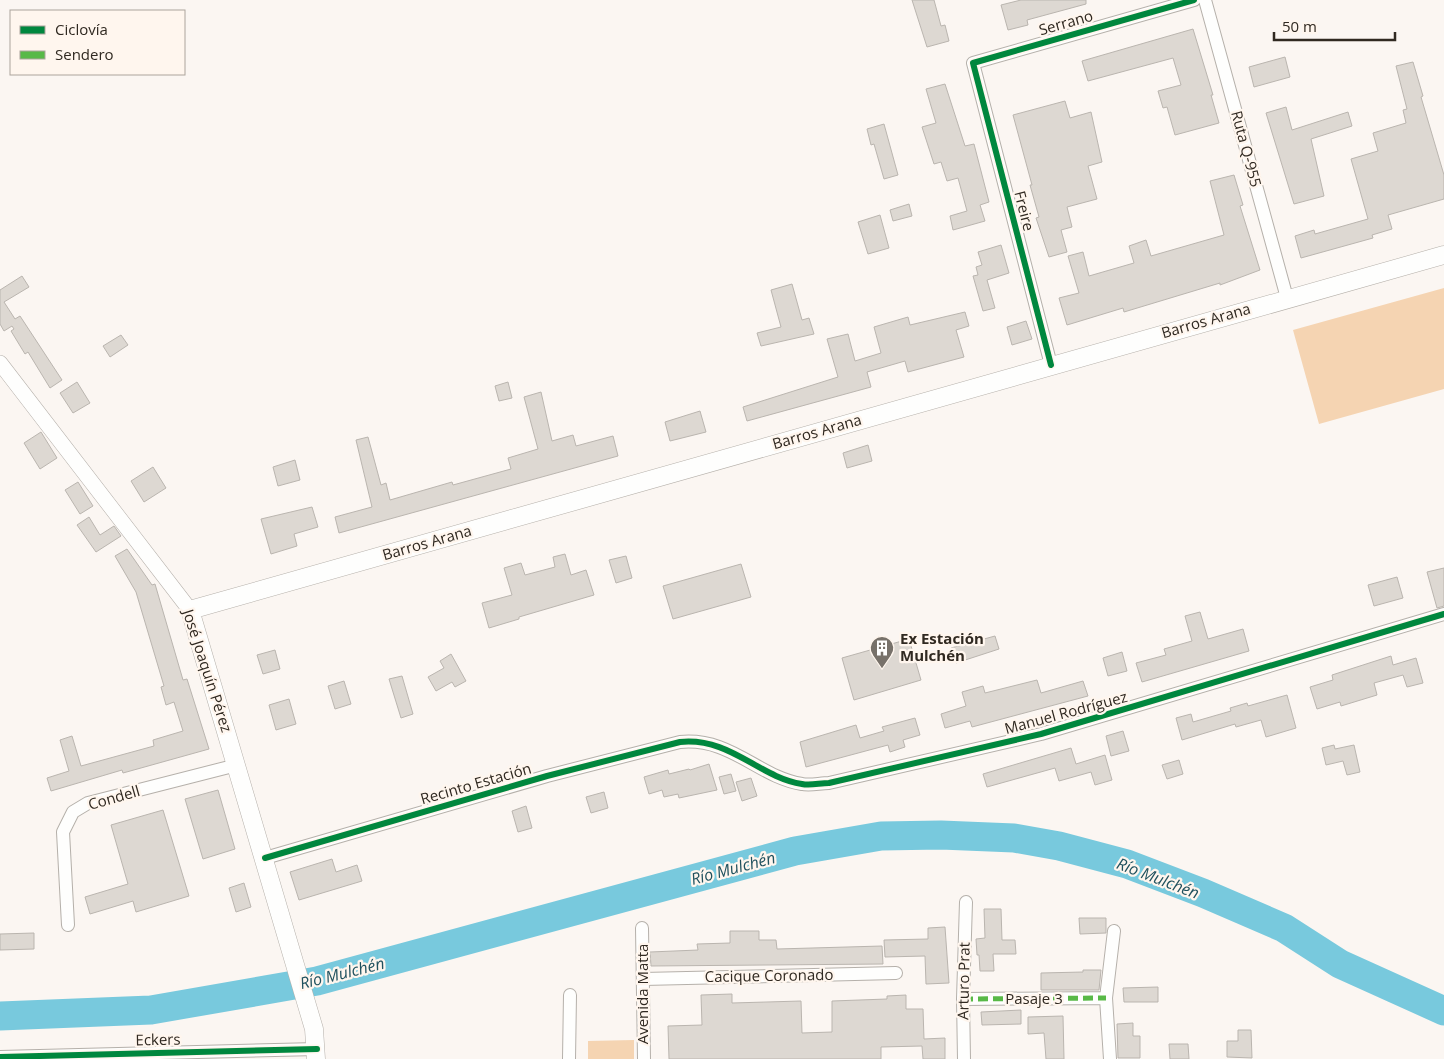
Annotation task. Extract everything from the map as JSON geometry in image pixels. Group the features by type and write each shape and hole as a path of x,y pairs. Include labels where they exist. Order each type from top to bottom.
{"main road":[{"name":"Barros Arana","path":"190,610 1444,255"},
{"name":"José Joaquín Pérez","path":"190,610 282,916 314,1029 316,1054"}],"street":[{"name":"Serrano","path":"973,62 1194,0"},
{"name":"Ruta Q-955","path":"1205,0 1287,298"},
{"name":"Freire","path":"973,62 1051,365"},
{"name":"José Joaquín Pérez","path":"0,363 190,610"},
{"name":"Manuel Rodríguez","path":"695,741 714,744 784,778 803,785 829,782 1041,734 1444,614"},
{"name":"Recinto Estación","path":"265,858 547,776 680,742 695,741"},
{"name":"Condell","path":"68,925 63,832 73,812 88,803 237,765"},
{"name":"Arturo Prat","path":"964,1059 963,999 966,902"},
{"name":"Avenida Matta","path":"642,928 644,1059"},
{"path":"1110,1059 1106,998 1114,931"},
{"name":"Cacique Coronado","path":"643,978 896,973"},
{"path":"569,1059 570,995"},
{"name":"Pasaje 3","path":"963,999 1106,998"},
{"name":"Eckers","path":"0,1057 316,1054"}],"shaded area":[{"path":"1444,288 1444,389 1319,424 1293,330"},
{"path":"634,1040 634,1059 588,1059 588,1041"}],"building":[{"path":"912,0 934,0 941,26 945,25 949,41 927,47"},
{"path":"1021,0 1086,0 1086,4 1027,20 1028,25 1008,30 1001,5"},
{"path":"1193,29 1213,95 1211,95 1219,123 1175,135 1167,107 1163,108 1158,91 1181,85 1173,58 1088,81 1082,61"},
{"path":"1285,57 1290,77 1254,87 1249,67"},
{"path":"1413,62 1423,96 1421,97 1444,175 1444,199 1388,215 1392,229 1372,235 1373,238 1301,258 1295,236 1314,230 1315,234 1368,219 1351,159 1378,151 1373,133 1406,123 1403,110 1407,109 1396,66"},
{"path":"945,84 965,146 974,144 989,202 980,205 985,221 953,230 950,216 967,211 958,178 947,181 941,162 934,164 922,127 936,123 926,89"},
{"path":"1065,101 1070,118 1091,112 1102,162 1088,166 1097,199 1067,207 1072,227 1061,230 1067,252 1049,257 1036,218 1039,217 1030,185 1032,185 1013,115"},
{"path":"1286,107 1292,130 1348,112 1352,126 1311,139 1324,196 1294,204 1266,113"},
{"path":"884,124 898,175 884,179 874,144 871,145 867,129"},
{"path":"1234,175 1243,205 1240,206 1260,270 1220,285 1220,283 1124,312 1123,308 1067,325 1059,298 1079,293 1068,256 1083,252 1089,276 1134,263 1129,246 1146,240 1151,256 1224,235 1210,181"},
{"path":"909,204 912,216 893,221 890,210"},
{"path":"880,215 889,248 868,254 858,222"},
{"path":"1001,245 1009,273 987,280 995,308 983,311 973,276 978,275 976,267 982,265 978,252"},
{"path":"22,276 29,287 4,302 15,319 20,316 62,380 50,388 28,352 25,354 11,331 14,329 12,326 4,331 0,324 0,290"},
{"path":"792,284 802,320 809,318 814,334 761,346 757,333 781,327 771,290"},
{"path":"965,312 969,326 956,330 964,357 908,372 905,361 867,372 871,387 747,421 743,407 838,377 827,339 848,334 855,361 881,353 874,327 908,317 910,325"},
{"path":"1026,321 1032,339 1012,345 1007,327"},
{"path":"121,335 128,345 110,357 103,346"},
{"path":"77,382 90,403 73,413 60,393"},
{"path":"508,382 512,398 499,401 495,386"},
{"path":"541,392 552,441 573,435 576,446 613,436 618,456 339,533 335,517 372,507 356,440 368,437 381,485 386,483 390,500 452,482 453,485 511,469 508,458 538,449 524,397"},
{"path":"700,411 706,432 670,441 665,422"},
{"path":"41,432 57,458 40,469 24,443"},
{"path":"868,445 872,461 847,468 843,453"},
{"path":"295,460 300,480 278,486 273,467"},
{"path":"153,467 166,488 144,502 131,481"},
{"path":"78,482 93,506 80,514 65,490"},
{"path":"312,507 318,527 294,534 297,546 271,554 261,519"},
{"path":"89,517 100,535 114,526 121,536 96,552 77,525"},
{"path":"127,549 152,585 155,584 183,680 187,679 209,749 123,773 122,770 51,791 47,778 69,771 60,740 72,736 81,766 154,746 153,740 183,731 174,702 166,705 161,687 164,686 136,592 115,556"},
{"path":"565,554 571,575 586,570 594,595 489,628 482,603 512,595 504,568 521,563 525,575 555,567 553,557"},
{"path":"626,556 632,578 616,583 609,560"},
{"path":"741,564 751,597 673,619 663,586"},
{"path":"1444,568 1444,606 1437,608 1427,572"},
{"path":"1397,577 1403,598 1374,606 1368,585"},
{"path":"1200,612 1208,639 1243,629 1249,651 1142,682 1136,663 1166,655 1164,649 1192,641 1185,616"},
{"path":"995,636 999,649 956,663 951,648"},
{"name":"Ex Estación Mulchén","path":"909,639 921,680 854,700 842,658"},
{"path":"275,650 280,669 263,674 257,655"},
{"path":"1122,652 1127,671 1108,676 1103,658"},
{"path":"451,654 466,681 455,687 452,682 436,691 428,677 444,668 440,661"},
{"path":"1391,656 1393,665 1416,658 1423,683 1407,687 1403,675 1374,683 1377,695 1341,706 1340,702 1317,709 1310,687 1333,680 1332,675"},
{"path":"402,676 413,714 401,718 389,679"},
{"path":"1037,680 1041,693 1083,681 1088,696 972,727 970,721 945,728 941,714 966,706 962,692 983,686 985,693"},
{"path":"344,681 351,704 335,709 328,686"},
{"path":"1287,695 1296,728 1266,737 1261,720 1236,727 1235,724 1182,740 1176,718 1191,714 1193,722 1231,711 1230,708 1247,703 1248,706"},
{"path":"289,699 296,724 276,730 269,705"},
{"path":"915,718 920,735 903,740 905,747 890,752 888,745 806,767 800,742 856,725 860,738 884,731 882,727"},
{"path":"1123,731 1129,751 1111,756 1106,736"},
{"path":"1334,745 1335,749 1354,745 1360,772 1347,775 1343,761 1326,765 1322,748"},
{"path":"1071,748 1076,764 1105,755 1112,780 1095,785 1091,772 1059,781 1055,768 987,787 983,774"},
{"path":"1179,760 1183,774 1167,779 1162,765"},
{"path":"709,764 717,790 679,798 678,794 664,797 662,790 649,794 644,777 668,770 669,774 690,770"},
{"path":"731,774 736,791 724,794 719,777"},
{"path":"751,778 757,796 742,801 736,782"},
{"path":"218,790 235,849 203,859 185,799"},
{"path":"604,792 608,808 591,813 586,797"},
{"path":"526,806 532,828 518,832 512,811"},
{"path":"163,810 189,896 136,912 133,901 90,914 85,897 128,884 111,825"},
{"path":"332,859 336,872 357,865 362,881 299,900 290,872"},
{"path":"244,883 251,907 236,912 229,888"},
{"path":"984,909 1001,909 1002,940 1015,940 1016,954 993,954 994,971 980,971 979,955 977,955 976,939 985,938"},
{"path":"1079,918 1106,918 1106,933 1080,934"},
{"path":"945,927 949,983 926,984 925,956 885,957 884,940 928,939 928,928"},
{"path":"730,931 759,931 759,940 776,940 777,949 882,946 883,964 651,966 650,952 698,950 697,944 730,943"},
{"path":"34,933 34,949 0,950 0,934"},
{"path":"1083,970 1101,970 1099,990 1041,990 1041,973 1083,972"},
{"path":"1158,987 1158,1002 1124,1002 1123,988"},
{"path":"732,994 732,1003 801,1001 802,1033 832,1032 832,1001 887,999 887,996 906,995 906,1009 923,1009 924,1039 945,1038 945,1059 923,1059 922,1046 881,1047 881,1059 669,1059 668,1026 702,1025 701,995"},
{"path":"1021,1010 1021,1024 982,1025 981,1012"},
{"path":"1063,1016 1064,1059 1046,1059 1044,1033 1028,1034 1028,1017"},
{"path":"1133,1023 1133,1036 1140,1036 1140,1058 1118,1058 1117,1024"},
{"path":"1238,1030 1251,1030 1252,1058 1227,1057 1227,1041 1238,1041"},
{"path":"1169,1044 1188,1044 1189,1059 1170,1059"}],"waterway":[{"name":"Río Mulchén","path":"0,1016 151,1010 317,981 795,851 881,836 941,835 1014,838 1059,846 1127,864 1203,893 1284,928 1340,964 1444,1011"}],"marked path":[{"path":"963,999 1106,998"}],"cycle path":[{"path":"1051,365 973,63 1194,0"},
{"path":"265,858 547,776 680,742 698,742 714,745 786,780 805,785 829,783 1041,734 1444,614"},
{"path":"0,1057 317,1049"}],"place":[{"name":"Ex Estación Mulchén","path":"882,669"}]}
